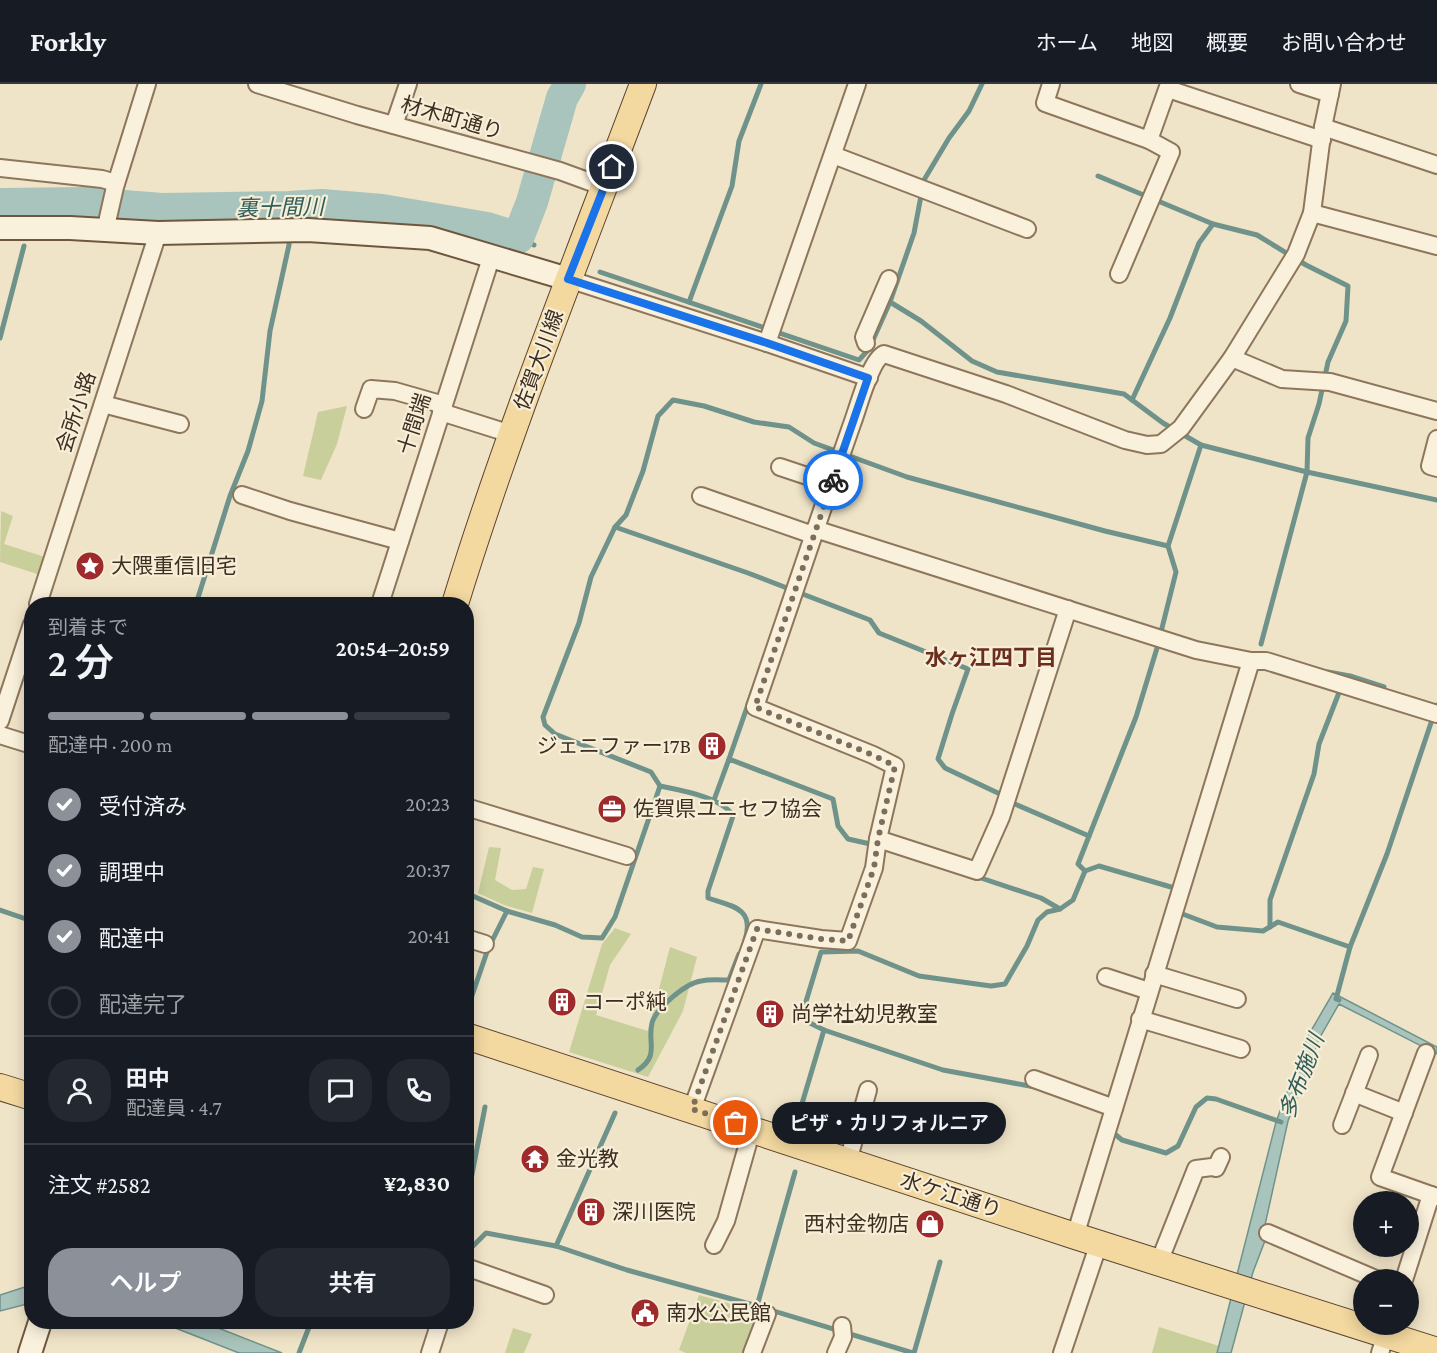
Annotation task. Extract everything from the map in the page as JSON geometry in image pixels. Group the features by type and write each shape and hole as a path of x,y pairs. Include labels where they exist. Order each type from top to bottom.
{"main road":[{"name":"佐賀大川線","path":"457,597 508,433 643,84"},
{"name":"水ケ江通り","path":"474,1039 1385,1337 1437,1351"},
{"path":"0,1087 24,1094"}],"street":[{"path":"106,228 116,185 147,84"},
{"name":"材木町通り","path":"257,84 560,171 604,187"},
{"path":"394,125 408,84"},
{"path":"770,334 857,84"},
{"path":"1051,84 1046,102 1149,140 1170,152 1119,274"},
{"path":"692,1109 757,929 848,941 874,868 895,766 755,707 868,378 879,356 884,354 1006,394 1125,440 1147,445 1161,444 1179,431 1232,358 1293,258 1312,213 1322,134 1331,89 1299,84"},
{"path":"1149,140 1169,86 1322,134 1437,165"},
{"path":"832,155 1027,229"},
{"path":"0,168 102,179 116,185"},
{"path":"1312,213 1437,246"},
{"path":"0,228 106,228 158,233 308,230 430,238 491,258 770,334 868,378"},
{"name":"会所小路","path":"40,597 158,233"},
{"name":"十間端","path":"382,597 491,258"},
{"path":"866,343 864,337 889,279"},
{"path":"1232,358 1282,379 1324,381 1437,411"},
{"path":"364,409 371,389 395,391 508,433"},
{"path":"103,404 180,424"},
{"path":"1437,439 1430,466 1437,468"},
{"path":"780,467 831,484"},
{"path":"242,495 290,511 400,541"},
{"path":"701,496 1196,650 1251,661 1266,661 1432,713"},
{"path":"877,846 977,871 1001,817 1068,609"},
{"path":"1,716 24,648"},
{"path":"1062,1353 1114,1108 1251,661"},
{"path":"0,735 24,742"},
{"path":"474,809 627,856"},
{"path":"474,941 485,944"},
{"path":"1154,974 1237,999"},
{"path":"1106,978 1149,991"},
{"path":"1140,1019 1241,1048"},
{"path":"1408,1269 1434,1196 1380,1178 1426,1053"},
{"path":"1342,1125 1369,1055"},
{"path":"1034,1080 1114,1108"},
{"path":"848,1161 868,1090"},
{"path":"1354,1093 1404,1113"},
{"path":"714,1245 726,1221 752,1129"},
{"path":"1160,1262 1177,1216 1185,1203 1196,1169 1216,1168 1221,1157"},
{"path":"1268,1233 1353,1269"},
{"path":"474,1270 545,1295"},
{"path":"752,1353 767,1314"},
{"path":"30,1353 37,1329"},
{"path":"430,1353 438,1329"},
{"path":"836,1353 842,1331"}],"green space":[{"path":"347,406 337,444 321,480 303,476 318,412"},
{"path":"1,511 13,516 4,544 45,557 40,575 0,562"},
{"path":"489,847 501,848 495,880 512,890 526,889 533,867 544,869 532,913 504,905 478,893"},
{"path":"615,928 631,934 610,965 596,1015 648,1031 670,947 697,957 683,1011 648,1077 569,1052 602,944"},
{"path":"699,1295 763,1313 747,1353 686,1353 679,1350"},
{"path":"1159,1327 1219,1346 1217,1353 1152,1353"},
{"path":"513,1328 532,1334 524,1353 505,1353"}],"water":[{"name":"多布施川","path":"1333,993 1437,1047 1437,1054 1339,1004 1319,1039 1288,1121 1263,1234 1266,1238 1253,1272 1231,1353 1217,1353 1276,1122 1308,1036"},
{"path":"24,1287 24,1305 0,1311 0,1295"},
{"path":"178,1329 221,1329 282,1353 239,1353"}],"waterway":[{"name":"裏十間川","path":"0,204 86,203 162,209 322,205 382,210 487,228 518,238 532,202 562,98 570,84"},
{"path":"689,302 732,186 739,141 761,84"},
{"path":"600,272 859,360 869,349 890,302 914,233 924,180 949,138 969,111 982,84"},
{"path":"1098,176 1213,224"},
{"path":"289,207 289,226"},
{"path":"1132,400 1170,318 1199,243 1213,224 1257,235 1306,265 1348,286 1346,321 1328,362 1319,404 1308,438 1307,472 1261,644"},
{"path":"198,597 230,496 248,451 262,401 270,331 289,245 289,235"},
{"path":"518,238 534,245"},
{"path":"0,338 24,246"},
{"path":"890,302 921,321 972,361 997,372 1124,394 1163,423 1201,445 1307,472 1437,500"},
{"path":"660,786 651,772 555,734 545,725 543,717 579,623 591,577 615,527 626,515 643,471 658,416 673,400 704,406 754,422 789,427 814,443 907,477 1168,546"},
{"path":"824,1030 808,1022 804,1008 821,952 858,951 919,976 991,986 1005,984 1027,946 1038,920 1047,912 1060,909 1073,900 1085,871 1078,864 1136,717 1157,648 1176,572 1168,546 1201,445"},
{"path":"615,527 748,573 870,620 879,633 968,669 938,759 945,768 1000,794"},
{"path":"1328,672 1350,676 1384,687"},
{"path":"729,759 753,690"},
{"path":"1270,927 1270,900 1314,774 1319,744 1340,690"},
{"path":"1339,1000 1336,999 1350,947 1387,854 1437,705"},
{"path":"714,800 729,759 833,799 838,826 848,839 875,845"},
{"path":"474,990 488,949 507,911 555,925 582,937 602,938 615,917 660,786 711,799 728,809 733,816 708,891 708,898 733,906 744,915 747,921 745,940"},
{"path":"1015,804 1089,836"},
{"path":"1085,871 1099,866 1171,887"},
{"path":"975,876 1041,898 1060,909"},
{"path":"474,897 507,911"},
{"path":"1181,909 1180,913 1217,927 1263,931 1278,922 1350,947"},
{"path":"0,910 24,918"},
{"path":"638,1070 651,1054 652,1023 659,1010 688,986 708,980 729,980 739,954"},
{"path":"798,1117 824,1030 943,1070 1035,1087"},
{"name":"多布施川","path":"1116,1135 1122,1140 1166,1153 1178,1146 1196,1107 1207,1098 1216,1099 1281,1122"},
{"path":"474,1164 485,1107"},
{"path":"556,1246 615,1113"},
{"path":"757,1306 795,1172"},
{"path":"474,1245 486,1233 556,1246 627,1270 913,1353"},
{"path":"914,1353 940,1262"},
{"path":"299,1353 308,1329"}],"way so far":[{"path":"736,1123 692,1109 757,929 848,941 874,868 878,839 895,766 755,707 833,480"}],"place":[{"name":"大隈重信旧宅","path":"90,566"},
{"name":"ジェニファー17B","path":"712,746"},
{"name":"佐賀県ユニセフ協会","path":"612,809"},
{"name":"コーポ純","path":"562,1002"},
{"name":"尚学社幼児教室","path":"770,1014"},
{"name":"ピザ・カリフォルニア","path":"736,1123"},
{"name":"金光教","path":"535,1159"},
{"name":"深川医院","path":"591,1212"},
{"name":"西村金物店","path":"930,1224"},
{"name":"南水公民館","path":"645,1313"}],"district":[{"name":"水ヶ江四丁目","path":"991,657"}],"route":[{"path":"612,167 568,279 868,378 833,480"}]}
